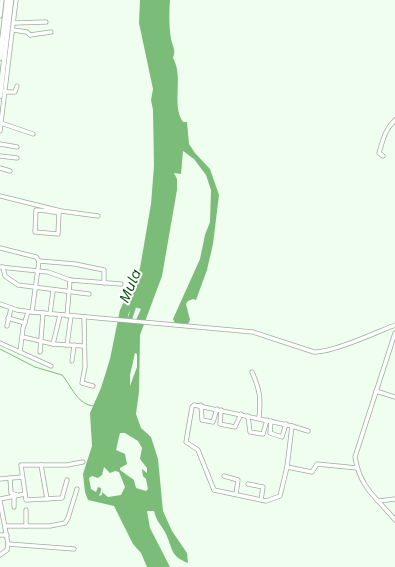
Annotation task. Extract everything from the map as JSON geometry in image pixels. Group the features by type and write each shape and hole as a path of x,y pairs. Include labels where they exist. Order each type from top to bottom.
{"main road":[{"path":"0,58 7,0"},
{"path":"0,96 11,0"}],"street":[{"path":"0,16 2,0"},
{"path":"0,130 6,92 16,0"},
{"path":"14,23 46,22"},
{"path":"13,30 27,32 30,35 51,32"},
{"path":"6,92 15,92 17,86"},
{"path":"383,156 379,153 385,132 395,120"},
{"path":"1,123 33,134"},
{"path":"0,144 17,147"},
{"path":"0,156 17,158"},
{"path":"0,168 10,172"},
{"path":"0,196 48,209 59,213 58,234 35,232 36,210 48,209 98,216"},
{"path":"0,248 36,257 39,261 74,264 104,270 104,283"},
{"path":"20,352 25,323 30,312 36,288 39,261"},
{"path":"89,294 36,288 12,282 5,276 2,267 38,271 70,280 122,284"},
{"path":"67,345 70,280"},
{"path":"50,314 53,290"},
{"path":"0,304 11,308 43,314 252,332 317,352 359,339 395,325"},
{"path":"7,326 11,308"},
{"path":"40,352 42,342 43,314"},
{"path":"53,344 60,315"},
{"path":"84,317 83,346 85,367 82,382 94,386"},
{"path":"8,318 25,323"},
{"path":"395,333 355,457 357,468 364,484 395,520"},
{"path":"23,336 53,344 83,346"},
{"path":"0,343 52,366"},
{"path":"72,361 74,345"},
{"path":"252,372 259,388 261,400 259,418"},
{"path":"376,391 395,397"},
{"path":"292,426 287,467 280,496 271,500 261,500 214,490 198,450 186,442 192,407 194,405 201,405 269,420 308,430"},
{"path":"201,405 202,420 213,422 219,409"},
{"path":"219,409 220,424 235,427 241,414"},
{"path":"248,416 250,432 263,434 269,420"},
{"path":"269,420 270,433 282,437 286,424"},
{"path":"67,480 62,498 26,500 20,465 67,465 83,462"},
{"path":"287,467 312,472 317,464 357,468"},
{"path":"41,465 47,499"},
{"path":"224,476 238,480 236,494"},
{"path":"0,478 22,477"},
{"path":"10,478 11,493 16,496"},
{"path":"248,484 263,487 261,500"},
{"path":"6,526 50,526 64,524 68,518 77,489"},
{"path":"0,555 7,550 8,544 6,526 0,500 25,494"},
{"path":"14,507 16,496"},
{"path":"379,501 395,499"},
{"path":"26,510 26,526"},
{"path":"0,535 7,535"},
{"path":"8,544 74,550"}],"shaded area":[{"path":"140,0 170,0 169,15 171,39 174,51 173,58 178,74 178,108 183,122 187,122 189,144 210,169 219,195 213,244 207,270 196,300 193,299 188,301 186,304 190,320 187,326 176,325 173,319 200,259 205,235 210,222 211,190 206,175 194,159 183,151 181,174 174,173 177,179 177,190 162,276 140,335 139,392 136,414 141,428 151,437 158,459 163,511 172,531 187,553 188,563 175,555 154,511 147,511 150,528 170,567 147,567 141,553 133,544 114,506 88,500 85,492 83,474 92,446 90,413 101,388 110,359 120,310 140,268 151,204 154,166 153,110 151,100 153,89 139,23","holes":["134,307 141,309 135,322 129,322 129,312","135,353 137,354 137,367 130,386 130,375","120,433 125,433 138,441 142,448 140,459 147,468 147,473 142,469 148,489 146,491 136,488 134,480 120,470 120,468 127,464 125,454 116,450","104,467 110,473 115,471 119,472 125,487 121,495 108,497 102,492 102,495 99,496 101,488 98,487 96,492 91,489 89,478 92,476 98,478 102,475"]}],"waterway":[{"name":"Mula","path":"128,325 135,303"},
{"path":"0,349 35,367 62,375 75,394 83,402 94,406"}]}
